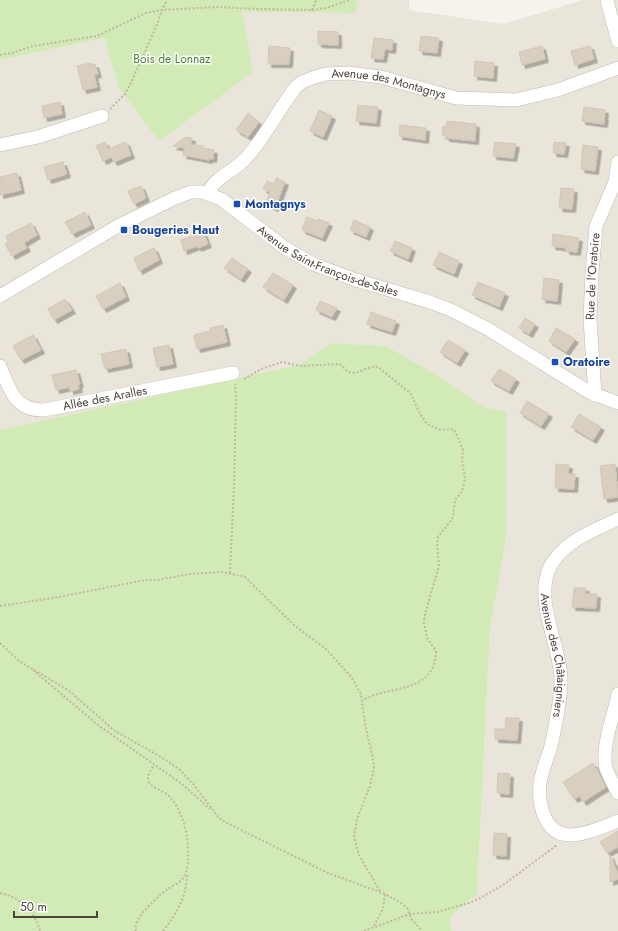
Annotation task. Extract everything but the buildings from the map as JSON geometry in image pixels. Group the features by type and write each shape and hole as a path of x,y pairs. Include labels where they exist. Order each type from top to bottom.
{"street":[{"path":"607,1 618,40"},
{"name":"Avenue des Montagnys","path":"208,193 211,186 245,160 296,87 302,82 315,76 348,73 381,77 456,98 516,100 558,90 618,68"},
{"path":"0,145 38,136 102,116"},
{"name":"Rue de l'Oratoire","path":"595,395 590,319 596,226 615,182 618,162"},
{"name":"Avenue Saint-François-de-Sales","path":"0,296 118,226 186,193 208,193 230,206 285,248 313,264 356,280 430,302 465,317 488,329 595,395 618,403"},
{"name":"Allée des Aralles","path":"0,366 16,400 23,406 34,410 44,410 233,372"},
{"name":"Avenue des Châtaigniers","path":"565,834 549,825 543,814 540,800 540,782 552,740 561,689 559,661 544,598 546,578 554,560 567,546 584,535 618,519"},
{"path":"618,694 606,743 605,755 608,773 618,793"},
{"path":"565,834 577,834 618,821"}],"path":[{"path":"102,116 118,101 130,85 167,0"},
{"path":"312,10 316,0"},
{"path":"0,55 12,53 33,46 97,36 146,13 162,10 218,7 312,10 327,8 349,0"},
{"path":"230,573 236,397 234,382 243,379 261,369 282,362 300,366 339,364 351,373 355,373 372,366 378,367 411,394 420,414 427,424 441,430 454,430 463,450 462,462 465,477 462,491 455,500 453,517 438,537 438,566 436,579 425,614 424,623 427,638 436,651 434,664 425,678 418,682 399,690 372,696 363,700"},
{"path":"0,606 64,596 145,580 157,580 190,574 223,572 245,577 294,625 326,650 352,678 361,694 374,768 370,786 357,819 354,836 359,855 380,892"},
{"path":"0,643 19,661 68,690 115,731 179,769 194,785 219,818 226,823 328,873 385,894 403,904 407,908 416,925 422,931"},
{"path":"29,667 98,725 182,784 213,811"},
{"path":"154,765 148,776 148,781 169,796 186,827 188,855 185,889 180,906 163,931"},
{"path":"364,931 410,914 437,912 469,903 480,898 503,885 552,849 565,834"},
{"path":"136,931 134,928 136,924 148,907 162,893 181,880 187,871"},
{"path":"0,893 12,896 25,905 35,918 40,931"},
{"path":"373,927 383,909 385,894"}],"shaded area":[{"path":"409,0 409,10 503,24 583,0 618,0 618,931 451,931 450,917 477,894 490,629 506,538 506,412 484,407 428,370 386,346 331,343 299,365 0,430 0,60 104,38 119,88 242,12 356,13 357,1"}],"green space":[{"name":"Bois de Lonnaz","path":"0,0 364,0 357,1 356,13 242,12 253,72 159,141 119,88 104,38 0,60"},
{"path":"331,343 386,346 428,370 484,407 506,412 506,538 490,629 477,894 450,917 451,931 0,931 0,430 299,365"}],"place":[{"name":"Montagnys","path":"237,204"},
{"name":"Bougeries Haut","path":"124,230"},
{"name":"Oratoire","path":"555,362"}]}
